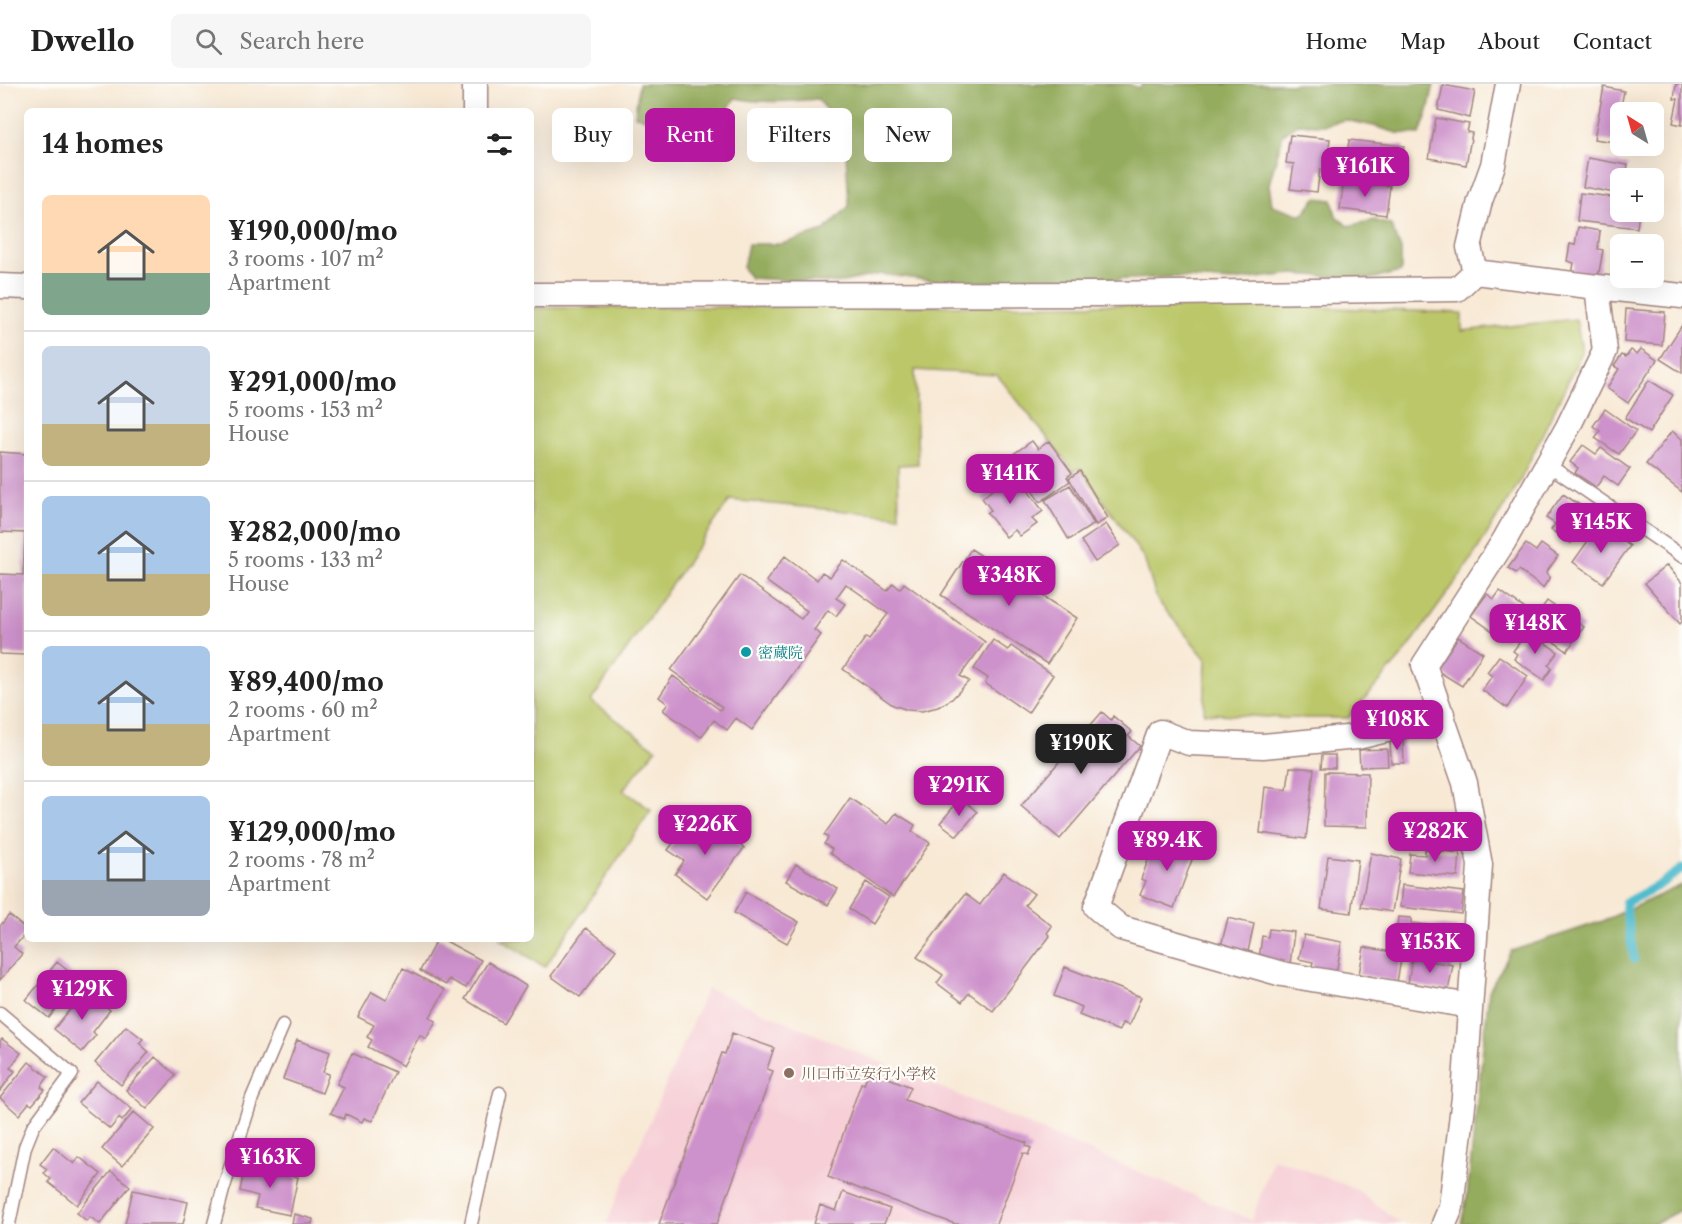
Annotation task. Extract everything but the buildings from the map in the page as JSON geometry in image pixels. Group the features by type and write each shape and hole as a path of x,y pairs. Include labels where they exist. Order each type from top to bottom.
{"street":[{"path":"475,84 475,108"},
{"path":"1476,272 1469,247 1480,201 1492,165 1508,84"},
{"path":"534,295 1104,294 1457,289 1476,272 1682,296"},
{"path":"0,286 24,287"},
{"path":"1444,1224 1451,1207 1464,1097 1480,865 1465,783 1424,665 1504,541 1568,427 1605,351 1598,287"},
{"path":"1442,714 1407,725 1357,736 1263,746 1189,743 1160,732 1096,907 1121,928 1282,974 1470,1006"}],"lane":[{"path":"1547,464 1682,556"},
{"path":"0,1013 72,1074 33,1127 25,1148 9,1224"},
{"path":"214,1224 252,1098 283,1025"},
{"path":"471,1224 500,1093"}],"shaded area":[{"name":"川口市立安行小学校","path":"707,988 1252,1220 1273,1158 1356,1189 1401,1224 606,1224"}],"green space":[{"path":"639,84 1128,84 1140,88 1142,84 1434,84 1420,134 1397,133 1345,120 1322,125 1298,124 1283,134 1269,184 1272,205 1302,215 1316,198 1332,200 1336,216 1348,226 1374,220 1391,225 1401,250 1401,272 1370,279 1292,274 1233,281 1173,277 1089,281 1053,278 991,282 934,281 881,274 838,283 750,278 743,268 748,244 781,244 824,231 849,206 847,162 852,162 852,108 825,108 818,99 766,101 735,98 729,108 645,108 645,118 635,116"},
{"path":"1236,304 1462,313 1462,331 1576,319 1582,352 1519,483 1465,569 1403,655 1348,718 1284,718 1204,713 1206,659 1157,600 1144,558 1080,468 1074,471 997,375 915,370 918,464 898,465 899,516 730,500 591,701 656,749 623,790 651,810 545,967 505,942 534,942 534,308"},
{"path":"1682,885 1682,1209 1654,1224 1461,1224 1467,1197 1489,991 1511,951 1603,921"}],"waterway":[{"path":"1634,959 1625,903 1659,885 1682,869"}],"place":[{"name":"密蔵院","path":"746,652"},
{"name":"川口市立安行小学校","path":"789,1073"}]}
